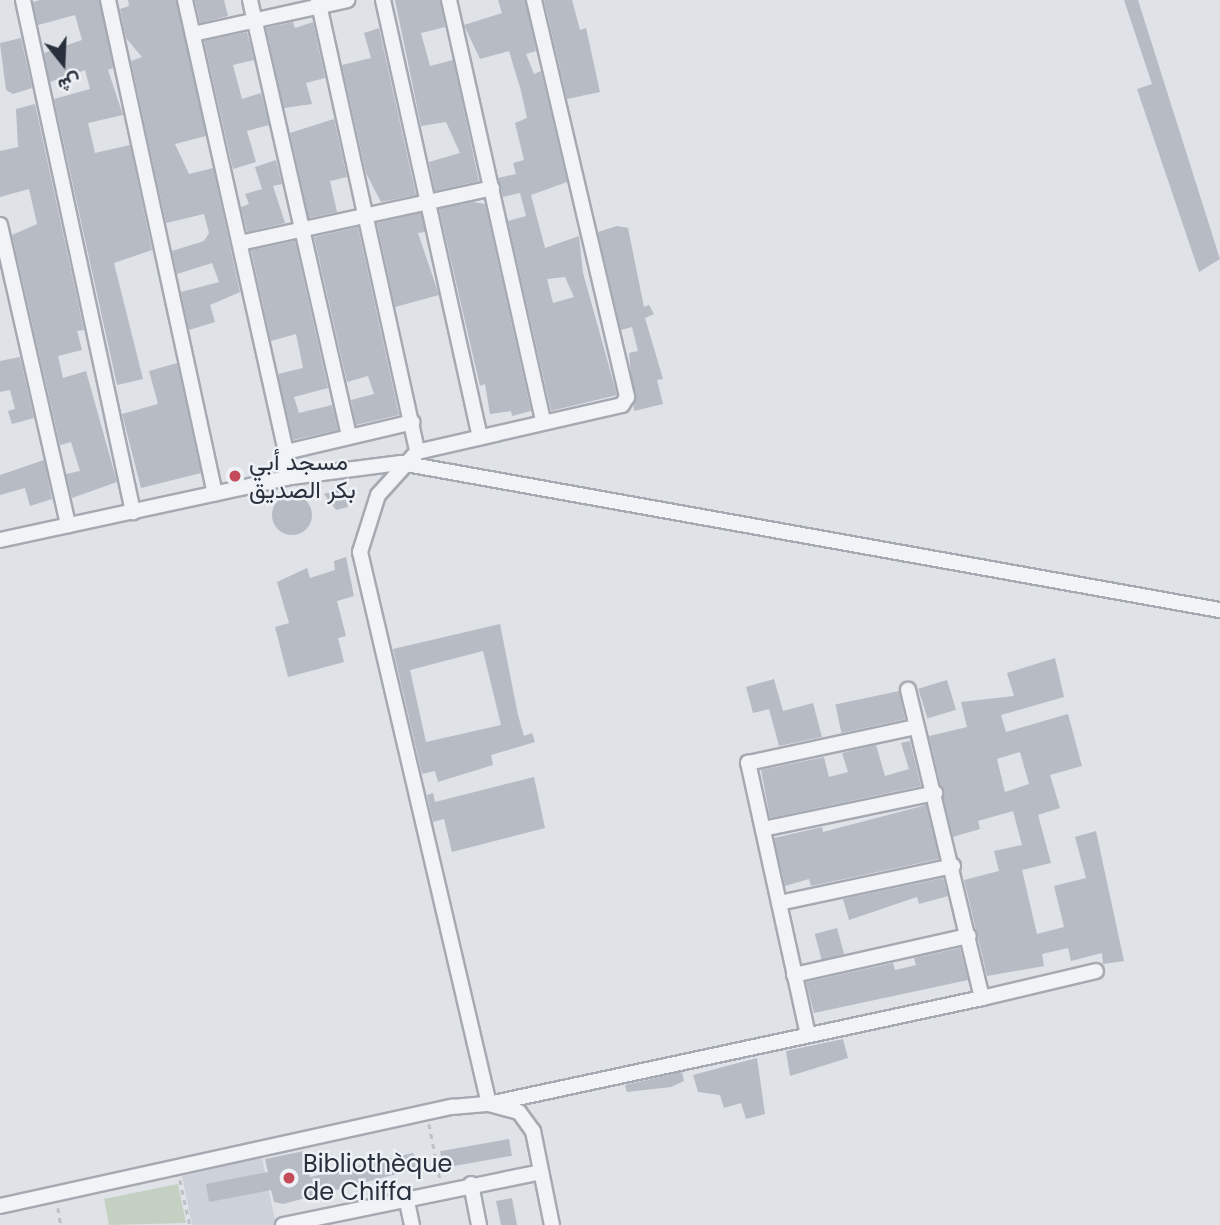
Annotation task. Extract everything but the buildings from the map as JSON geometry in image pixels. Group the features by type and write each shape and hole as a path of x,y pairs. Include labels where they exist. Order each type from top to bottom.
{"street":[{"path":"23,0 133,512"},
{"path":"108,0 215,494"},
{"path":"185,0 286,452 286,478"},
{"path":"250,0 349,436"},
{"path":"193,34 319,3 347,0"},
{"path":"383,0 480,437"},
{"path":"449,0 543,422"},
{"path":"489,1104 360,552 378,495 401,463 417,452 622,405 626,397 534,0"},
{"path":"319,3 368,215 413,422 417,452"},
{"path":"240,243 492,188"},
{"path":"0,225 68,525"},
{"path":"286,452 413,422"},
{"path":"0,540 286,478 401,463 1220,610"},
{"path":"908,690 953,866 982,998"},
{"path":"808,1035 748,763 916,727"},
{"path":"762,829 935,793"},
{"path":"779,902 953,866"},
{"path":"794,975 969,936"},
{"path":"0,1206 426,1113 489,1104 1096,971"},
{"path":"489,1104 519,1112 533,1131 552,1225"},
{"path":"283,1225 442,1189 541,1172"},
{"path":"471,1184 479,1225"},
{"path":"407,1197 412,1225"}],"path":[{"path":"426,1113 442,1189"},
{"path":"177,1167 190,1225"},
{"path":"55,1194 61,1225"}],"shaded area":[{"path":"262,1158 276,1225 192,1225 182,1176"}],"green space":[{"path":"178,1184 186,1223 109,1225 104,1199"}],"place":[{"name":"مسجد أبي بكر الصديق","path":"235,476"},
{"name":"Bibliothèque de Chiffa","path":"289,1178"}]}
